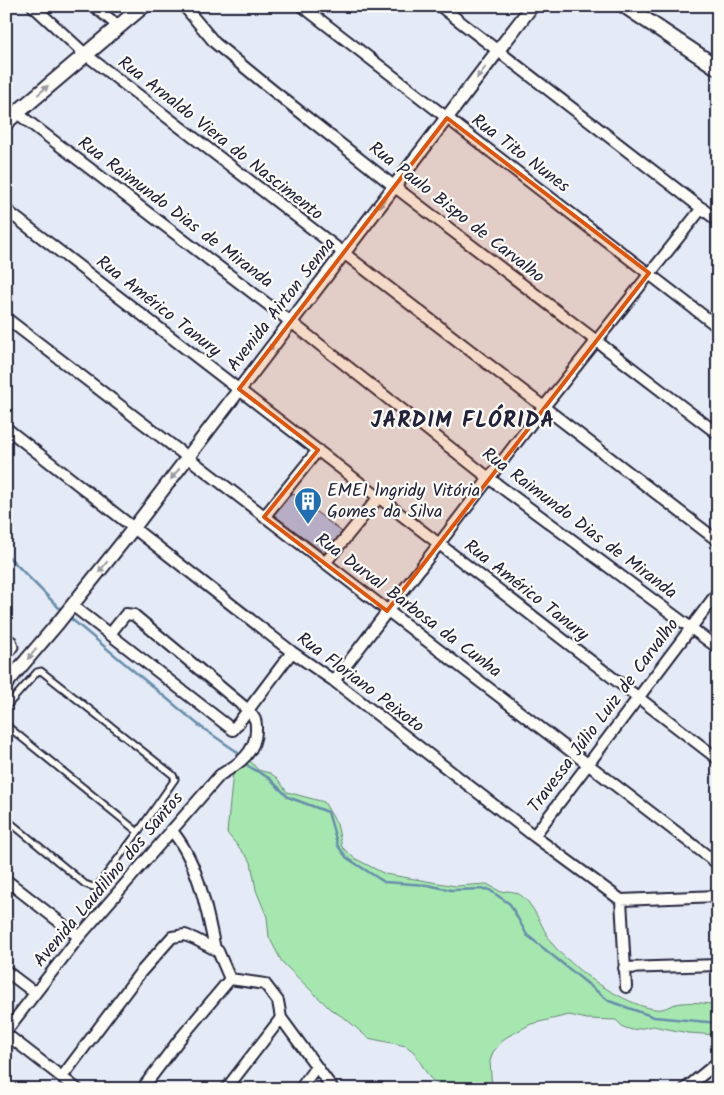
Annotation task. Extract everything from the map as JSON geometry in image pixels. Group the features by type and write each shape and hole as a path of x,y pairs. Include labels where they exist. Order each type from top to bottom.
{"main road":[{"path":"12,117 84,54 143,6"},
{"path":"624,6 718,68"}],"street":[{"name":"Rua Arnaldo Viera do Nascimento","path":"33,6 84,54 718,541"},
{"path":"94,6 118,26"},
{"name":"Rua Paulo Bispo de Carvalho","path":"184,6 215,43 395,187 718,434"},
{"name":"Rua Tito Nunes","path":"302,6 718,327"},
{"path":"440,6 718,221"},
{"name":"Avenida Airton Senna","path":"6,684 58,624 133,529 532,6"},
{"name":"Rua Raimundo Dias de Miranda","path":"12,117 292,322 490,479 718,648"},
{"path":"334,682 543,408 702,208"},
{"name":"Rua Américo Tanury","path":"6,210 718,759"},
{"name":"Rua Durval Barbosa da Cunha","path":"6,318 718,864"},
{"name":"Rua Floriano Peixoto","path":"6,428 292,652 621,900"},
{"path":"264,517 318,450"},
{"path":"325,563 379,497"},
{"name":"Travessa Júlio Luiz de Carvalho","path":"534,836 718,592"},
{"path":"71,607 110,634 233,730 292,652"},
{"path":"110,634 124,616 128,614 134,615 248,710"},
{"name":"Avenida Laudilino dos Santos","path":"6,1033 79,937 171,830 220,775 250,752 256,736 255,720 248,710"},
{"path":"171,830 179,839 194,871 207,912 215,949"},
{"path":"6,880 79,937"},
{"path":"626,987 621,900 718,896"},
{"path":"62,1077 140,973 172,938 185,936 218,950 230,979"},
{"path":"624,968 718,965"},
{"path":"6,971 35,993"},
{"path":"230,979 265,984 278,1001 281,1018 333,1089"},
{"path":"142,1089 179,1040 230,979"},
{"path":"226,1089 281,1018"},
{"path":"6,1033 78,1089"},
{"path":"685,1089 718,1062"},
{"path":"300,1089 316,1067"}],"lane":[{"path":"6,636 13,640 15,647 6,660"},
{"path":"6,707 37,672 41,671 173,775 175,779 99,884 93,887 85,884 6,820"},
{"path":"7,727 138,832"}],"highlighted area":[{"path":"447,118 649,273 387,611 264,517 318,450 239,389"}],"green space":[{"path":"246,756 258,770 270,773 277,778 287,792 324,802 337,824 342,847 354,858 385,874 456,886 487,884 501,892 512,891 528,902 557,950 594,981 617,995 653,1009 662,1009 674,1004 686,1003 718,1005 718,1035 688,1033 653,1026 632,1030 623,1027 616,1020 587,1019 569,1015 531,1024 505,1038 493,1052 490,1061 492,1089 443,1089 429,1077 414,1052 406,1046 368,1038 346,1019 330,1009 282,962 269,937 267,917 256,890 251,862 227,833 234,762"}],"building":[{"name":"EMEI lngridy Vitória Gomes da Silva","path":"292,493 342,532 324,553 274,515"}],"waterway":[{"path":"6,554 63,612"},
{"path":"69,617 201,727 236,751 241,757"},
{"path":"244,761 248,766 269,778 288,797 328,812 338,846 347,858 384,882 427,885 451,890 488,889 510,904 527,935 609,1001 654,1017 718,1023"}],"place":[{"name":"EMEI lngridy Vitória Gomes da Silva","path":"308,525"}],"district":[{"name":"JARDIM FLÓRIDA","path":"463,421"}]}
